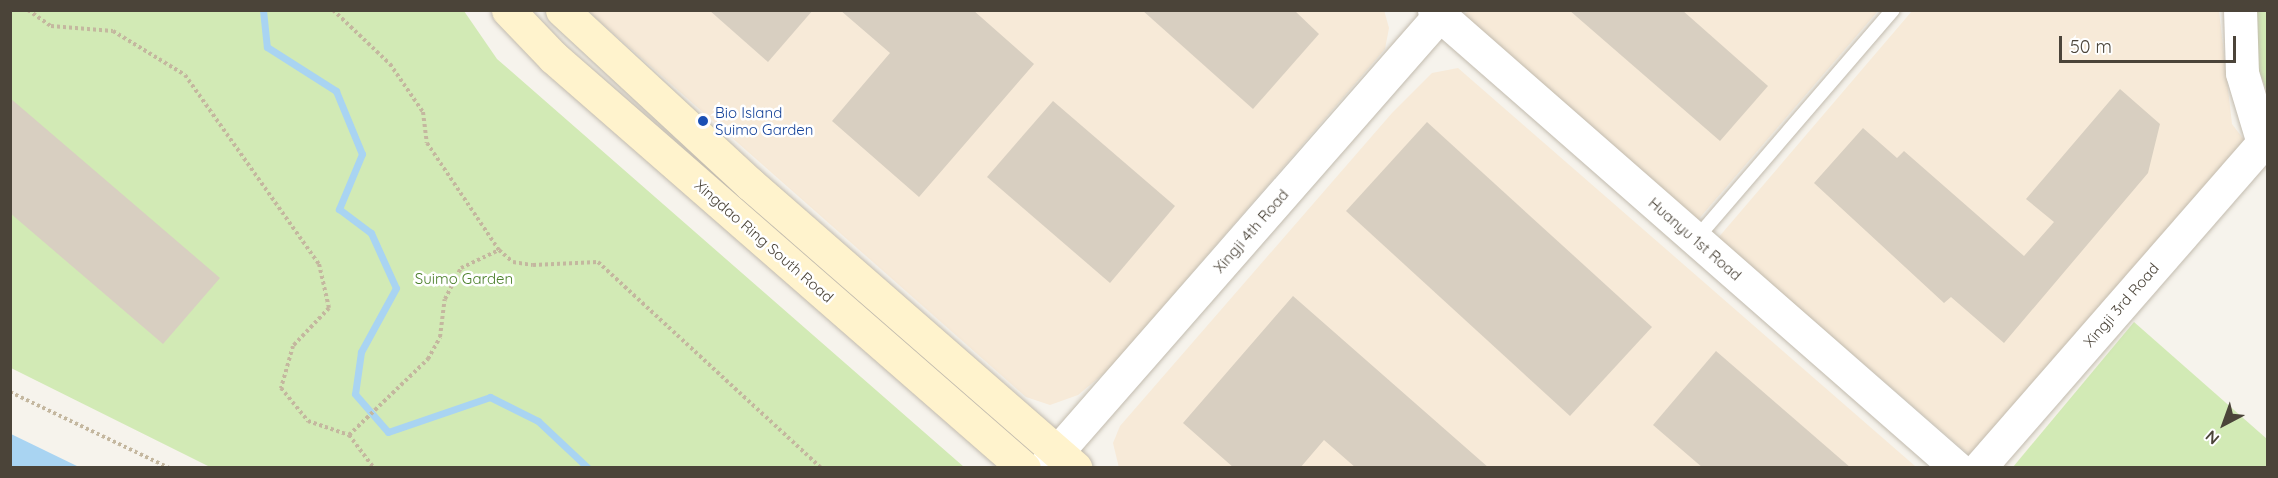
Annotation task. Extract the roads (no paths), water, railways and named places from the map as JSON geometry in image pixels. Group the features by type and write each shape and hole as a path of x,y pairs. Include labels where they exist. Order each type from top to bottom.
{"main road":[{"name":"Xingdao Ring South Road","path":"508,10 553,57 1024,468"},
{"path":"562,10 750,184 1059,462"}],"street":[{"name":"Xingji 3rd Road","path":"1979,468 2263,143 2242,73 2240,10"},
{"name":"Xingji 4th Road","path":"1059,462 1439,12"},
{"name":"Huanyu 1st Road","path":"1439,12 1695,240 1957,468"}],"lane":[{"path":"1695,240 1893,10"}],"water":[{"path":"11,434 79,467 11,467"}],"waterway":[{"path":"263,10 267,47 336,91 362,154 339,209 371,233 396,288 361,352 355,394 388,432 490,397 538,421 588,468"}],"place":[{"name":"Bio Island Suimo Garden","path":"703,121"}],"park label":[{"name":"Suimo Garden","path":"464,279"}]}
